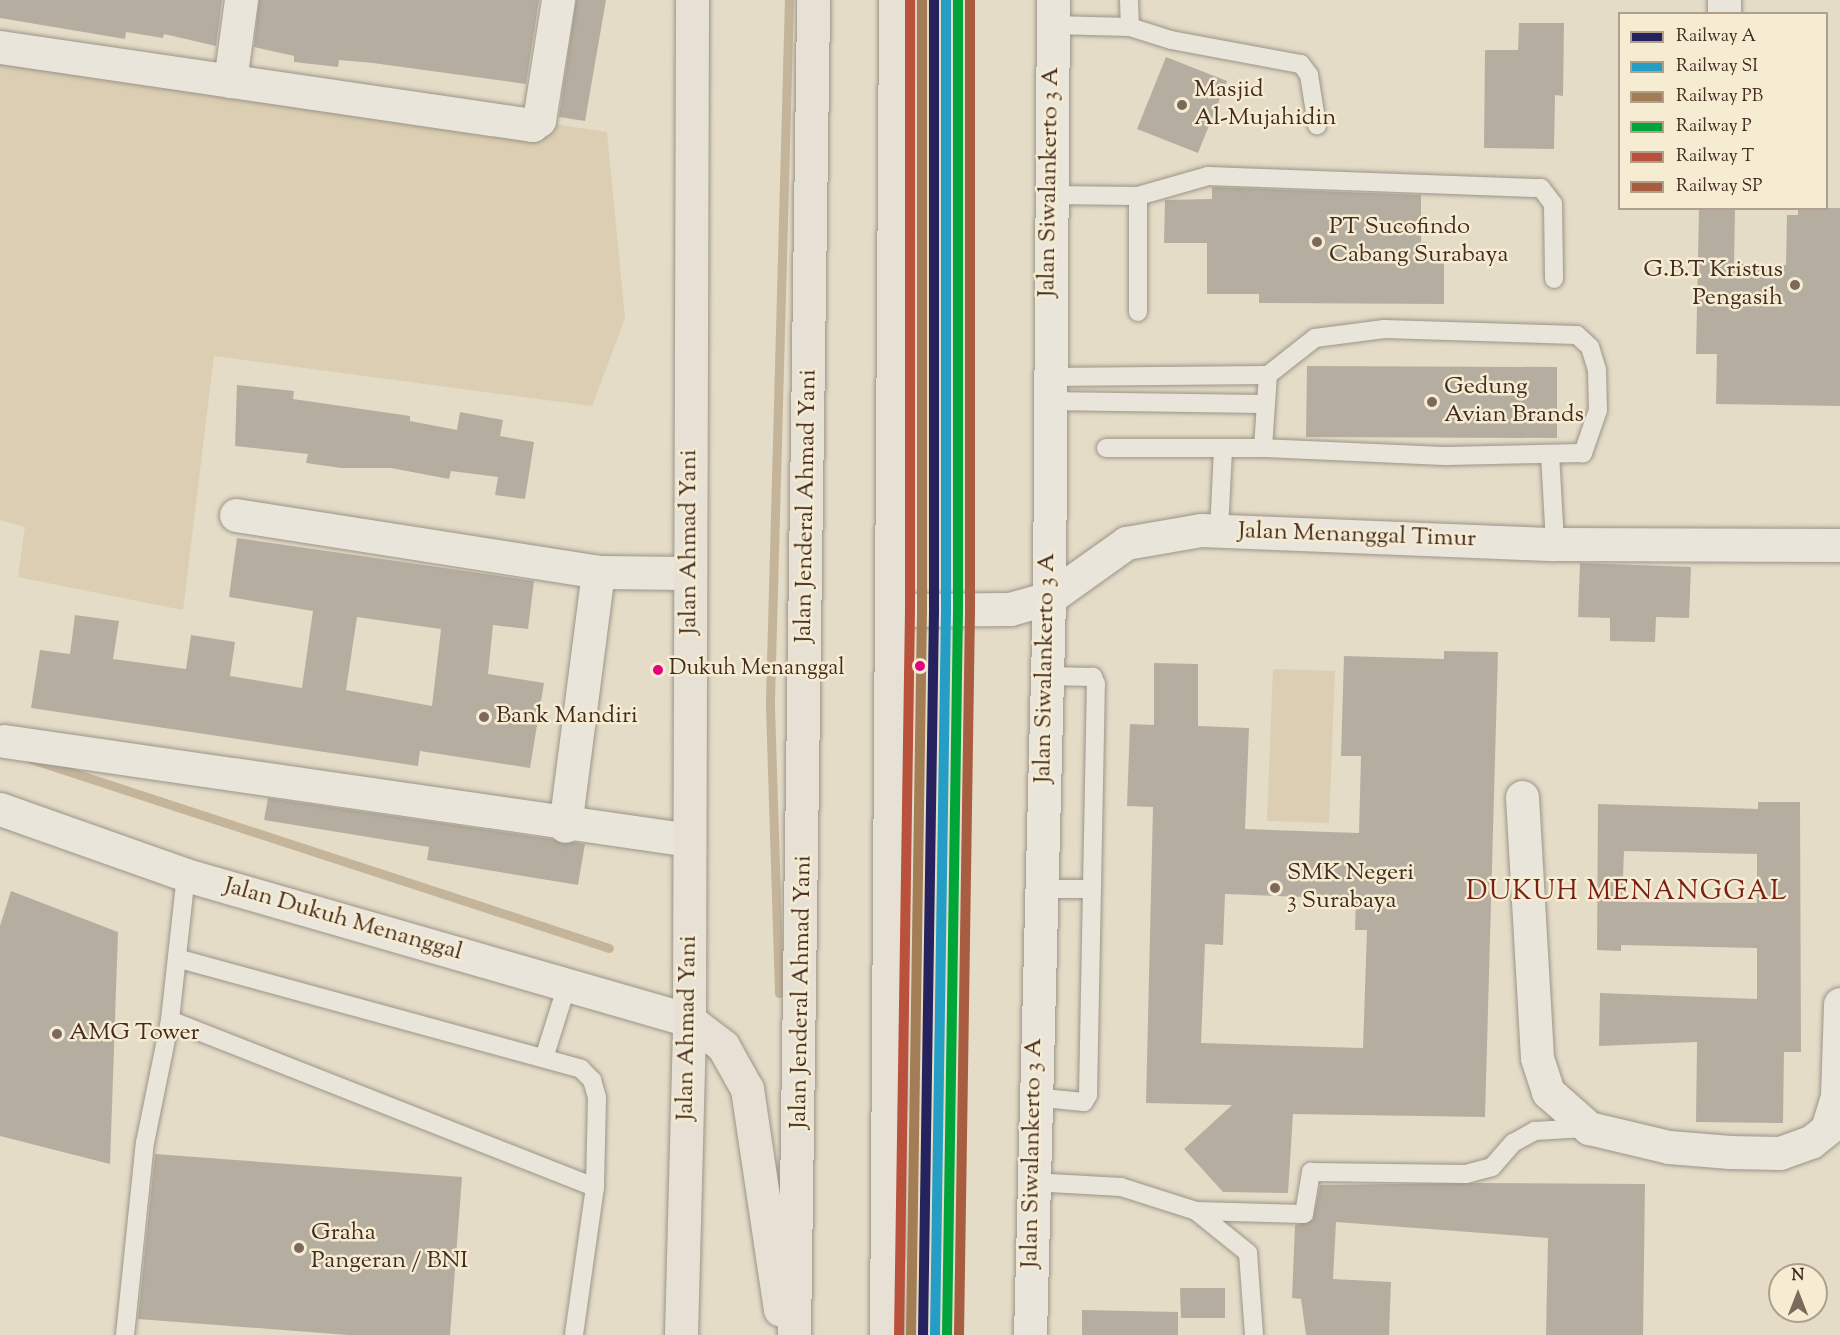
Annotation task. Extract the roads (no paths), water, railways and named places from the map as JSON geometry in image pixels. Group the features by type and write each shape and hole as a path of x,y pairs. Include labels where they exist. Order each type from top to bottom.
{"highway":[{"name":"Jalan Ahmad Yani","path":"681,1335 689,1020 692,0"},
{"name":"Jalan Jenderal Ahmad Yani","path":"794,1335 813,0"},
{"path":"886,1335 894,610 895,0"},
{"path":"689,1020 717,1039 747,1089 784,1335"},
{"path":"795,1294 807,1335"}],"street":[{"path":"230,81 241,0"},
{"path":"0,47 532,125 539,120 558,0"},
{"name":"Jalan Siwalankerto 3 A","path":"1030,1335 1034,1097 1049,598 1047,389 1052,12"},
{"path":"236,515 598,572 690,573"},
{"name":"Jalan Menanggal Timur","path":"894,610 1010,609 1049,598 1126,543 1219,531 1555,544 1840,545"},
{"path":"565,826 598,572"},
{"path":"4,741 565,826 689,840"},
{"path":"1522,797 1537,1058 1548,1092 1589,1128 1669,1147 1780,1153 1811,1142 1827,1129 1837,1096 1840,1004"},
{"name":"Jalan Dukuh Menanggal","path":"0,809 186,875 689,1020"}],"lane":[{"path":"1130,0 1130,27"},
{"path":"1052,12 1130,27 1171,40 1301,64 1309,75 1317,125"},
{"path":"1050,195 1138,196 1208,176 1541,188 1553,204 1554,279"},
{"path":"1138,196 1138,312"},
{"path":"1106,448 1223,450 1263,448 1446,456 1583,453 1598,410 1597,370 1590,347 1576,335 1456,329 1336,333 1300,345 1268,375 1262,404 1263,448"},
{"path":"1047,389 1268,375"},
{"path":"1047,389 1262,404"},
{"path":"1219,531 1223,450"},
{"path":"1550,454 1555,544"},
{"path":"1034,1097 1084,1102 1088,1095 1095,678 1047,676"},
{"path":"125,1335 145,1143 180,959 186,875"},
{"path":"1040,889 1091,889"},
{"path":"180,959 581,1069 592,1080 596,1187 574,1335"},
{"path":"543,1058 567,985"},
{"path":"170,1020 596,1187"},
{"path":"1032,1182 1121,1187 1196,1211 1304,1214 1311,1172 1466,1174 1492,1167 1513,1143 1535,1131 1589,1128"},
{"path":"1196,1211 1248,1253 1254,1335"}],"waterway":[{"path":"779,993 770,700 789,0"},
{"path":"31,759 609,948"}],"rail line":[{"name":"T","path":"899,1335 910,611 910,0"},
{"name":"PB","path":"911,1335 922,611 922,0"},
{"name":"A","path":"923,1335 934,611 934,0"},
{"name":"SI","path":"935,1335 946,611 946,0"},
{"name":"P","path":"947,1335 958,611 958,0"},
{"name":"SP","path":"959,1335 970,612 970,0"}],"place":[{"name":"Masjid Al-Mujahidin","path":"1182,105"},
{"name":"PT Sucofindo Cabang Surabaya","path":"1317,242"},
{"name":"G.B.T Kristus Pengasih","path":"1795,285"},
{"name":"Gedung Avian Brands","path":"1432,402"},
{"name":"Dukuh Menanggal","path":"658,670"},
{"name":"Bank Mandiri","path":"484,717"},
{"name":"SMK Negeri 3 Surabaya","path":"1275,888"},
{"name":"AMG Tower","path":"57,1034"},
{"name":"Graha Pangeran / BNI","path":"299,1248"}],"district":[{"name":"DUKUH MENANGGAL","path":"1627,893"}]}
